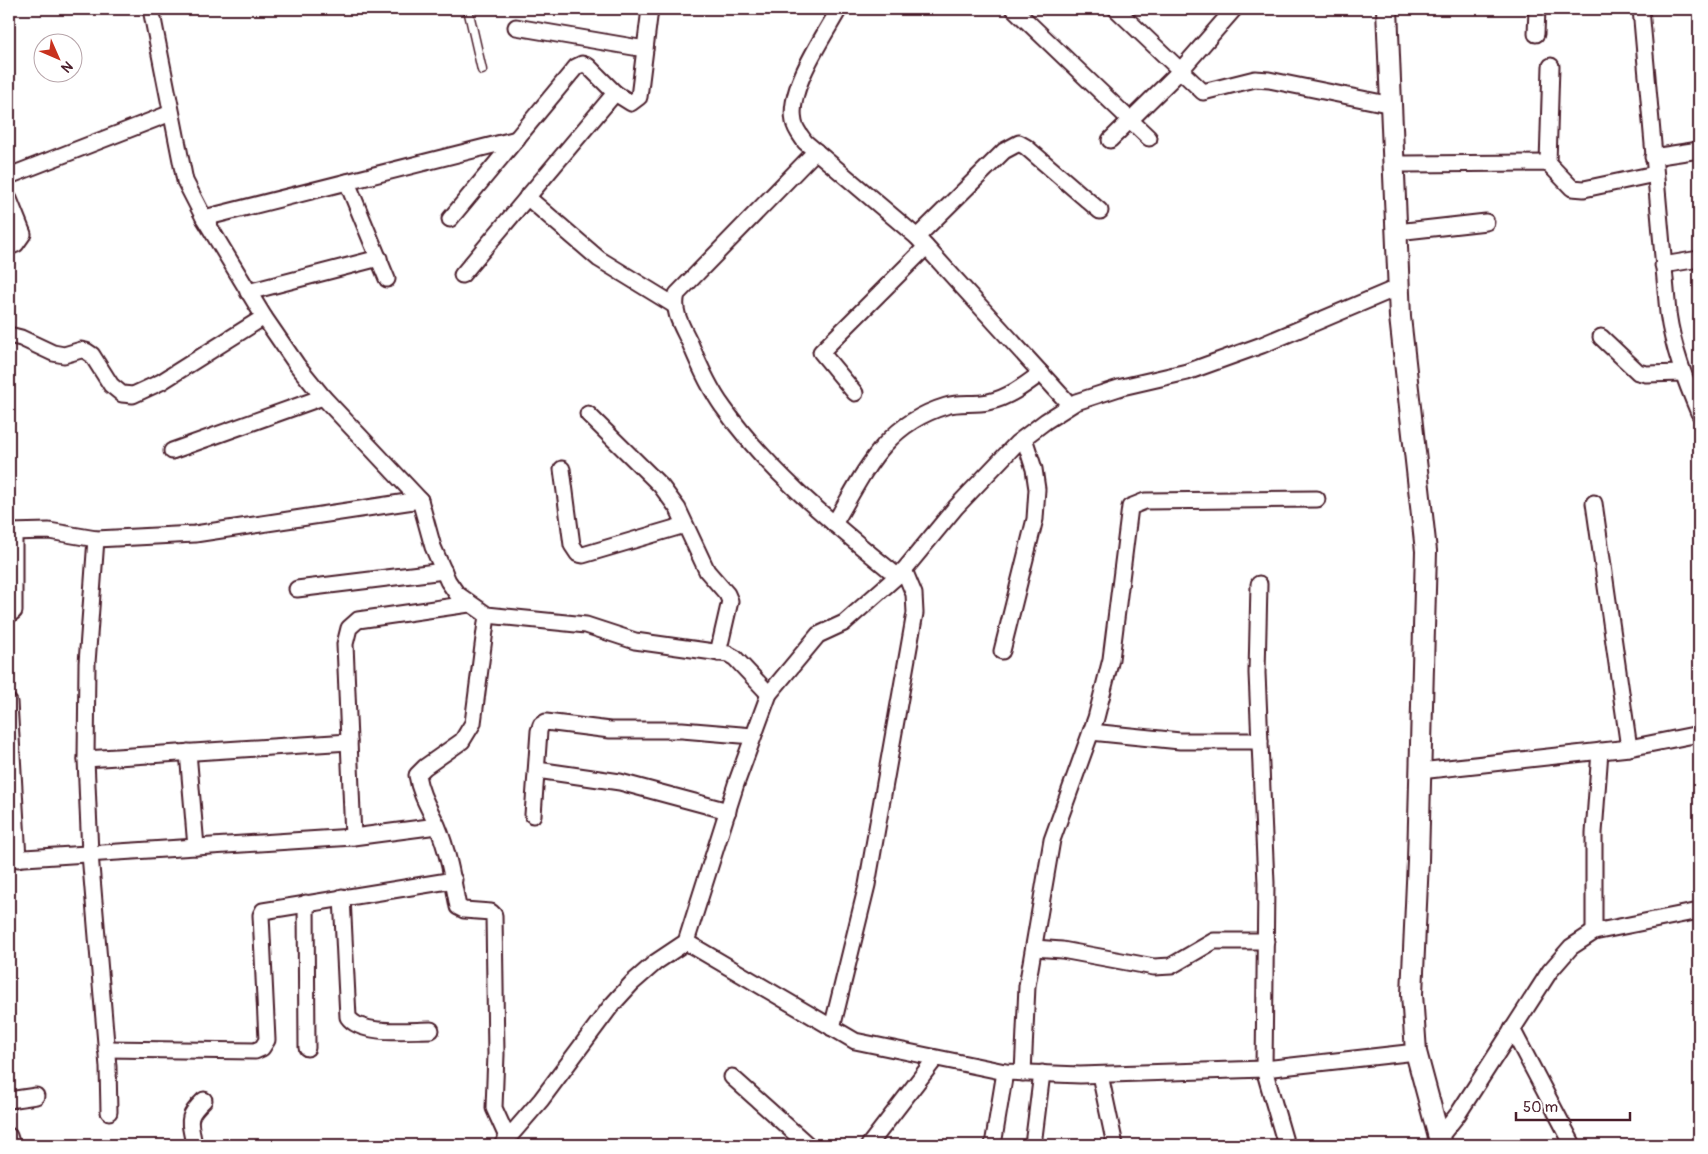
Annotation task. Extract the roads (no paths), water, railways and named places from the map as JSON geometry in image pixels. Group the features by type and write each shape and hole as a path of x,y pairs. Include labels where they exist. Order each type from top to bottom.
{"street":[{"path":"150,9 185,181 204,218 264,318 322,398 420,500 434,547 457,594 469,604 488,615 586,625 635,641 718,653 735,658 769,694"},
{"path":"450,218 576,67 582,64 588,66 615,92 631,103 639,97 650,9"},
{"path":"839,9 800,82 794,99 794,124 805,142 921,242 1070,405"},
{"path":"1014,9 1150,138"},
{"path":"1116,9 1203,92 1255,79 1269,80 1392,105"},
{"path":"1110,140 1180,71 1234,9"},
{"path":"1387,9 1398,232 1400,317 1426,551 1412,994 1416,1052 1440,1142"},
{"path":"1536,34 1537,9"},
{"path":"1641,9 1671,335 1683,374 1699,413"},
{"path":"516,27 645,49"},
{"path":"1551,66 1548,163 1572,188 1584,189 1655,174"},
{"path":"462,275 615,92"},
{"path":"9,176 171,113"},
{"path":"204,218 517,139"},
{"path":"855,393 821,352 1004,151 1019,143 1026,147 1100,211"},
{"path":"1654,157 1699,150"},
{"path":"674,305 677,294 816,151"},
{"path":"1395,162 1405,164 1548,163"},
{"path":"348,182 387,279"},
{"path":"527,197 599,259 674,305 702,371 722,406 751,444 834,524 901,573 914,594 915,613 867,885 832,1028"},
{"path":"9,199 23,234 16,244 9,248"},
{"path":"1398,232 1486,222"},
{"path":"248,292 379,258"},
{"path":"1663,264 1699,260"},
{"path":"505,1142 541,1100 626,989 656,962 686,942 753,736 769,694 818,635 844,623 901,573 956,507 1024,438 1070,405 1122,387 1187,372 1262,345 1400,287"},
{"path":"9,335 21,338 53,354 64,355 81,350 86,351 92,355 111,385 122,394 133,395 161,382 264,318"},
{"path":"1601,338 1638,372 1646,374 1683,374"},
{"path":"834,524 878,450 893,434 913,421 948,405 988,402 1015,392 1041,373"},
{"path":"172,451 322,398"},
{"path":"588,414 661,486 678,509 707,571 727,594 730,601 718,653"},
{"path":"1002,651 1035,519 1037,489 1034,469 1024,438"},
{"path":"562,469 572,545 578,554 583,556 685,525"},
{"path":"1023,1073 1028,986 1052,840 1091,732 1111,658 1130,507 1145,501 1317,498"},
{"path":"9,615 14,612 11,532 49,531 96,538 195,534 420,500"},
{"path":"1594,503 1629,748"},
{"path":"96,538 87,663 86,758 90,854 106,1049 109,1112"},
{"path":"297,589 444,570"},
{"path":"1259,584 1257,673 1266,883 1264,1069 1286,1145"},
{"path":"353,837 345,644 349,628 358,620 469,604"},
{"path":"488,615 473,723 462,741 425,767 417,775 419,789 437,826 454,880 460,909 491,912 494,916 496,1054 494,1108 505,1142"},
{"path":"9,702 14,859 353,837 437,826"},
{"path":"533,815 539,731 541,725 546,722 610,730 682,730 753,736"},
{"path":"1091,732 1180,741 1260,741"},
{"path":"1420,771 1629,748 1699,734"},
{"path":"86,758 349,742"},
{"path":"1594,932 1594,833 1600,751"},
{"path":"188,752 196,847"},
{"path":"536,770 620,782 728,811"},
{"path":"106,1049 255,1051 262,1048 267,1040 261,915 268,909 454,880"},
{"path":"342,897 348,1018 353,1024 365,1029 430,1030"},
{"path":"306,903 307,1048"},
{"path":"1440,1142 1550,971 1571,947 1594,932 1699,911"},
{"path":"1034,948 1062,950 1154,967 1171,966 1214,942 1266,941"},
{"path":"686,942 855,1042 1005,1072 1100,1075 1264,1069 1416,1052"},
{"path":"1512,1029 1573,1145"},
{"path":"870,1145 935,1059"},
{"path":"993,1145 1005,1072"},
{"path":"1033,1145 1042,1074"},
{"path":"1100,1075 1115,1145"},
{"path":"732,1077 808,1145"},
{"path":"9,1100 36,1096"},
{"path":"194,1145 190,1118 192,1111 204,1100"},
{"path":"9,1136 12,1145"}],"lane":[{"path":"468,9 482,70"}]}
